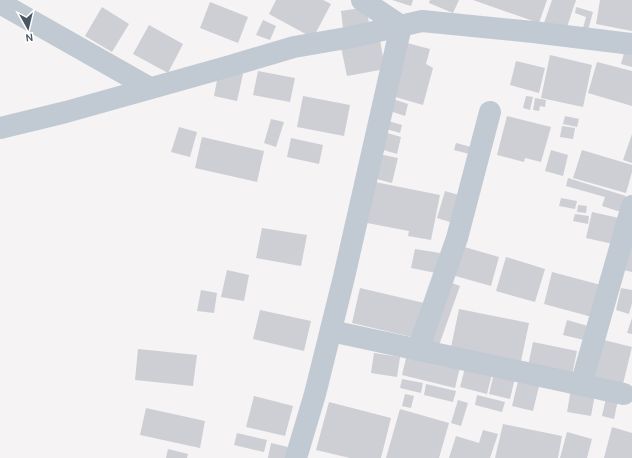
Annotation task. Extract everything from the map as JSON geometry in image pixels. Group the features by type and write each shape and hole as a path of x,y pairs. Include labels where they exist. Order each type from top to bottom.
{"street":[{"path":"362,0 401,26"},
{"path":"0,3 150,88"},
{"path":"0,128 66,112 294,47 352,37 422,21 632,44"},
{"path":"296,458 315,394 344,278 401,26"},
{"path":"418,350 457,238 490,112"},
{"path":"581,384 632,206"},
{"path":"331,331 624,394"}],"building":[{"path":"276,0 323,0 331,4 313,38 269,14"},
{"path":"392,0 413,0 411,6"},
{"path":"430,0 459,0 453,13 429,3"},
{"path":"473,0 547,0 539,23"},
{"path":"552,0 576,0 566,30 544,23"},
{"path":"600,0 632,0 632,31 596,24"},
{"path":"210,2 248,17 238,43 200,28"},
{"path":"102,7 129,24 112,52 85,36"},
{"path":"367,7 369,25 343,28 341,11"},
{"path":"576,7 593,12 588,30 583,28 586,17 575,13"},
{"path":"263,20 276,26 270,40 256,35"},
{"path":"149,25 183,44 168,73 133,54"},
{"path":"380,40 385,69 347,76 341,47"},
{"path":"407,43 430,49 426,64 433,68 423,105 392,96"},
{"path":"626,46 632,48 632,67 621,64"},
{"path":"550,55 592,65 583,107 541,98"},
{"path":"516,61 545,68 539,93 510,85"},
{"path":"597,62 632,71 632,106 588,93"},
{"path":"219,70 243,74 237,101 214,96"},
{"path":"258,71 295,78 290,102 253,95"},
{"path":"303,96 350,105 344,136 297,127"},
{"path":"526,96 533,97 530,110 523,108"},
{"path":"535,98 546,100 545,107 540,106 539,111 533,110"},
{"path":"393,99 408,104 405,116 390,111"},
{"path":"507,116 551,127 541,162 525,158 524,162 497,155"},
{"path":"565,116 579,119 577,127 563,124"},
{"path":"271,119 284,122 276,147 264,143"},
{"path":"385,120 402,125 400,133 383,128"},
{"path":"562,126 575,128 573,139 560,137"},
{"path":"179,127 197,132 190,157 171,152"},
{"path":"384,132 401,137 397,154 380,149"},
{"path":"632,134 632,163 623,160"},
{"path":"202,137 264,151 257,182 195,168"},
{"path":"291,138 323,145 319,164 287,157"},
{"path":"456,143 475,148 473,155 454,150"},
{"path":"551,150 568,155 563,176 545,171"},
{"path":"582,150 632,165 632,172 626,193 573,178"},
{"path":"379,154 398,158 392,183 373,178"},
{"path":"568,178 626,196 621,212 602,206 605,197 566,186"},
{"path":"375,182 440,195 431,240 408,236 409,231 367,223"},
{"path":"445,191 462,196 453,223 437,218"},
{"path":"561,198 577,201 575,209 559,206"},
{"path":"578,205 587,206 586,213 577,212"},
{"path":"592,212 619,218 613,244 586,238"},
{"path":"575,214 589,216 588,224 573,221"},
{"path":"262,228 307,235 301,266 256,258"},
{"path":"632,237 632,272 619,269"},
{"path":"461,246 499,257 491,286 452,275"},
{"path":"415,249 440,253 436,273 411,268"},
{"path":"506,257 545,269 535,302 496,291"},
{"path":"227,270 249,275 244,301 221,297"},
{"path":"552,272 601,285 592,317 544,304"},
{"path":"449,282 460,286 438,348 427,345"},
{"path":"360,288 424,303 416,338 352,323"},
{"path":"621,288 632,290 632,303 629,314 616,310"},
{"path":"201,290 217,293 214,313 197,311"},
{"path":"459,309 529,323 520,366 450,352"},
{"path":"260,310 311,321 304,351 253,339"},
{"path":"632,318 632,334 627,333"},
{"path":"567,320 588,326 584,340 563,335"},
{"path":"600,339 632,347 622,388 589,380"},
{"path":"533,342 577,351 572,375 528,366"},
{"path":"138,349 197,355 193,386 135,380"},
{"path":"374,353 400,357 397,377 371,373"},
{"path":"407,354 460,367 455,388 402,375"},
{"path":"465,368 492,374 487,394 460,387"},
{"path":"494,373 515,378 510,399 489,394"},
{"path":"519,377 540,382 533,411 512,406"},
{"path":"402,379 423,383 421,393 400,388"},
{"path":"426,384 456,391 453,402 424,395"},
{"path":"571,389 595,394 591,416 567,412"},
{"path":"405,394 414,396 411,408 402,406"},
{"path":"477,395 505,402 502,412 475,405"},
{"path":"254,396 293,406 285,436 246,427"},
{"path":"606,398 618,400 614,419 602,416"},
{"path":"458,400 468,403 461,426 451,423"},
{"path":"329,402 391,418 381,458 350,458 316,450"},
{"path":"146,408 205,421 200,448 140,435"},
{"path":"400,409 449,423 439,458 386,458"},
{"path":"503,424 562,436 558,458 495,458"},
{"path":"612,427 632,433 632,458 604,458"},
{"path":"483,430 498,434 490,458 449,458 456,436 479,443"},
{"path":"567,432 592,439 587,458 560,458"},
{"path":"237,433 267,440 264,452 234,445"},
{"path":"271,443 292,448 290,458 268,458"},
{"path":"168,449 188,454 187,458 166,458"}]}
